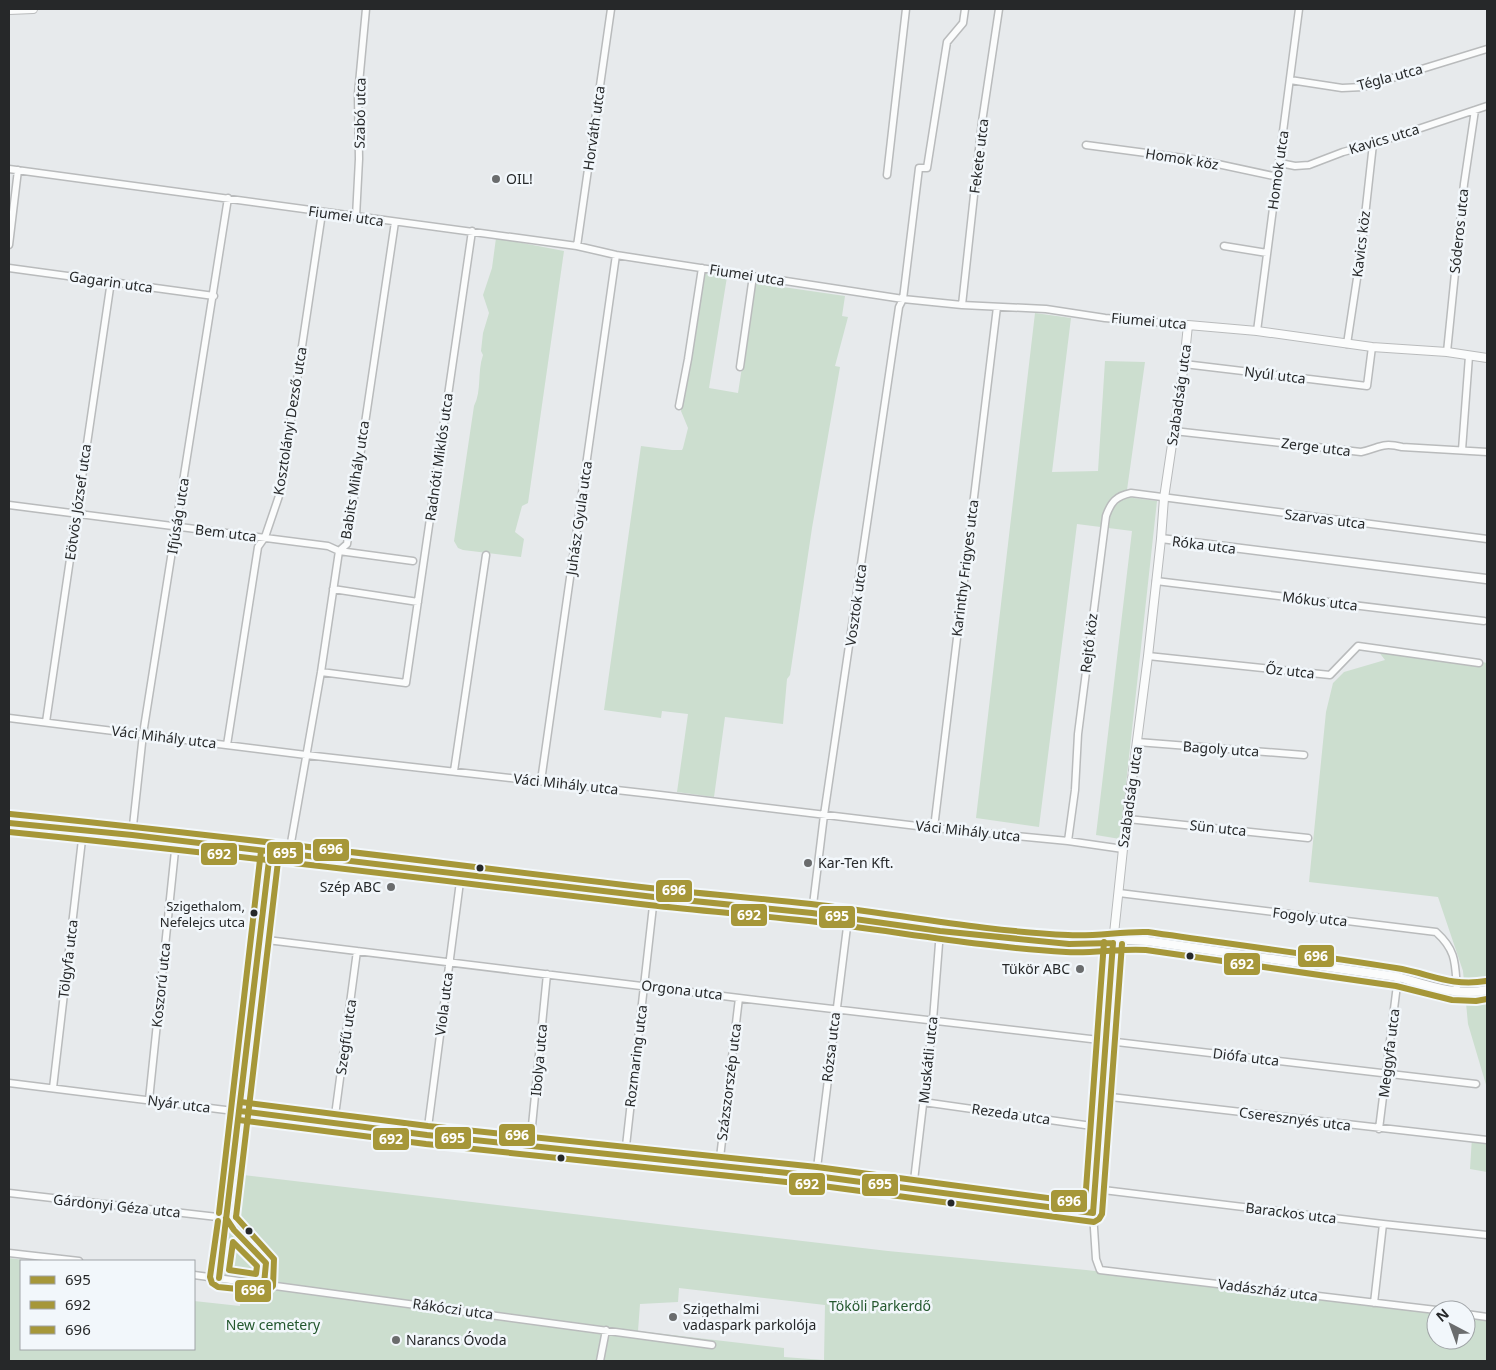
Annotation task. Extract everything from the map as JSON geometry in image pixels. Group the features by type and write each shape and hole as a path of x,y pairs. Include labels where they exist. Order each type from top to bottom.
{"street":[{"path":"9,10 33,9"},
{"name":"Szabó utca","path":"356,217 359,159 358,94 366,9"},
{"name":"Horváth utca","path":"577,246 611,9"},
{"path":"886,175 906,9"},
{"name":"Vosztok utca","path":"812,913 824,815 899,307 903,299 919,168 928,168 947,42 963,23 966,9"},
{"name":"Fekete utca","path":"962,305 982,122 999,9"},
{"name":"Homok utca","path":"1257,331 1299,9"},
{"name":"Tégla utca","path":"1290,80 1342,88 1363,87 1487,49"},
{"name":"Kavics utca","path":"1280,163 1295,166 1309,165 1343,152 1373,144 1487,106"},
{"name":"Sóderos utca","path":"1447,352 1464,184 1475,110"},
{"name":"Kavics köz","path":"1347,344 1361,252 1373,144"},
{"name":"Homok köz","path":"1086,145 1199,160 1278,177"},
{"name":"Fiumei utca","path":"9,169 577,246 702,268 903,299 962,305 1046,309 1105,318 1257,331 1372,347 1447,352 1487,358"},
{"path":"9,245 18,170"},
{"name":"Ifjúság utca","path":"132,835 143,734 214,296 228,198"},
{"name":"Kosztolányi Dezső utca","path":"227,745 258,547 265,537 280,494 322,212"},
{"name":"Babits Mihály utca","path":"289,854 321,672 339,551 347,544 395,222"},
{"name":"Radnóti Miklós utca","path":"321,672 406,683 472,232"},
{"path":"1224,246 1267,252"},
{"name":"Juhász Gyula utca","path":"541,781 616,254"},
{"name":"Gagarin utca","path":"9,268 214,296"},
{"path":"679,406 702,268"},
{"path":"740,367 753,276"},
{"name":"Eötvös József utca","path":"46,722 111,281"},
{"name":"Karinthy Frigyes utca","path":"934,828 997,307"},
{"name":"Szabadság utca","path":"1100,1270 1096,1260 1093,1213 1113,943 1148,656 1164,498 1188,325"},
{"name":"Nyúl utca","path":"1184,364 1367,386 1372,347"},
{"path":"1462,450 1469,356"},
{"name":"Zerge utca","path":"1174,431 1361,452 1380,445 1389,444 1402,447 1487,452"},
{"name":"Rejtő köz","path":"1068,841 1075,790 1078,734 1106,516 1111,503 1121,495 1131,493 1164,498"},
{"name":"Szarvas utca","path":"1164,498 1487,539"},
{"name":"Bem utca","path":"9,505 265,537 328,546 339,551 413,561"},
{"name":"Róka utca","path":"1161,539 1486,578 1487,580"},
{"path":"454,771 486,555"},
{"name":"Mókus utca","path":"1156,581 1484,621"},
{"path":"333,589 418,602"},
{"name":"Őz utca","path":"1148,656 1330,675 1358,646 1479,663"},
{"name":"Váci Mihály utca","path":"9,718 306,755 934,828 1068,841 1123,849"},
{"name":"Bagoly utca","path":"1137,742 1304,755"},
{"name":"Sün utca","path":"1128,819 1308,838"},
{"path":"9,823 132,835 654,898 812,913 940,931 1069,944 1113,943 1126,940 1147,941 1398,977 1436,988 1474,993 1487,990"},
{"name":"Tölgyfa utca","path":"53,1088 83,831"},
{"name":"Koszorú utca","path":"149,1100 176,841"},
{"path":"219,1278 270,852"},
{"name":"Viola utca","path":"427,1135 461,874"},
{"name":"Fogoly utca","path":"1119,893 1436,932 1446,941 1453,954 1457,990"},
{"name":"Rozmaring utca","path":"625,1155 654,898"},
{"name":"Rózsa utca","path":"816,1176 835,1009 848,918"},
{"name":"Muskátli utca","path":"913,1189 933,1020 940,931"},
{"name":"Orgona utca","path":"259,939 1105,1041"},
{"name":"Szegfű utca","path":"334,1123 357,951"},
{"name":"Ibolya utca","path":"530,1146 547,974"},
{"name":"Meggyfa utca","path":"1379,1129 1398,977"},
{"name":"Százszorszép utca","path":"719,1166 739,998"},
{"name":"Diófa utca","path":"1105,1041 1476,1084"},
{"name":"Nyár utca","path":"9,1083 427,1135 816,1176 1093,1213"},
{"name":"Cseresznyés utca","path":"1102,1096 1487,1140"},
{"name":"Rezeda utca","path":"923,1102 1099,1127"},
{"name":"Barackos utca","path":"1095,1189 1487,1235"},
{"name":"Gárdonyi Géza utca","path":"9,1193 226,1218"},
{"path":"1374,1303 1383,1224"},
{"path":"9,1253 70,1260"},
{"name":"Vadászház utca","path":"1100,1270 1426,1309"},
{"name":"Rákóczi utca","path":"195,1275 712,1345"},
{"path":"600,1361 606,1330"}],"green space":[{"path":"496,238 564,251 528,503 522,506 515,532 524,539 521,557 463,550 458,548 454,541 474,406 478,394 483,355 481,351 483,333 489,313 483,295 492,268"},
{"path":"702,273 727,277 709,388 738,393 755,283 845,296 842,316 848,317 835,366 840,367 812,528 790,675 787,679 783,724 725,717 714,797 677,792 688,714 662,711 661,718 604,710 641,446 672,450 682,450 683,448 688,428 681,411"},
{"path":"1035,313 1071,318 1052,472 1098,471 1105,361 1145,362 1126,497 1157,501 1120,839 1096,835 1132,531 1077,524 1039,827 976,818"},
{"path":"1375,647 1437,652 1487,663 1487,1088 1468,1024 1463,971 1438,897 1309,882 1326,712 1333,683 1344,672 1385,660"},
{"path":"1472,1137 1487,1138 1487,1172 1470,1169"},
{"name":"Tököli Parkerdő","path":"235,1174 888,1251 1086,1270 1426,1309 1426,1350 1476,1350 1476,1315 1487,1316 1487,1361 9,1361 9,1258 24,1260 20,1260 20,1350 195,1350 195,1301 240,1306 242,1286 223,1284","holes":["679,1288 825,1305 824,1360 784,1357 784,1348 638,1331 640,1304 678,1302"]}],"transit line":[{"name":"696","path":"10,814 250,840 650,888 811,904 1004,930 1078,935 1148,932 1396,968 1450,981 1486,981"},
{"name":"695","path":"9,823 132,835 654,897 812,913 940,931 1069,944 1113,943"},
{"name":"692","path":"9,832 649,905 809,921 1034,950 1076,952 1146,950 1396,986 1452,1000 1476,1001 1487,999"},
{"name":"696","path":"219,1213 261,851"},
{"name":"695","path":"219,1278 270,852"},
{"name":"692","path":"236,1217 279,853"},
{"name":"696","path":"241,1102 428,1126 817,1167 1085,1203 1104,942"},
{"name":"695","path":"1093,1213 1113,943"},
{"name":"692","path":"239,1120 426,1144 815,1185 1094,1222 1102,1214 1122,944"},
{"name":"695","path":"240,1111 427,1135 816,1176 1093,1213"},
{"name":"696","path":"218,1221 210,1277 212,1283 218,1287 267,1292 273,1286 274,1259 236,1217"},
{"name":"695","path":"226,1218 234,1230 266,1263 264,1284"},
{"name":"692","path":"233,1242 257,1266 256,1274 229,1270 233,1242"}],"place":[{"name":"OIL!","path":"496,179"},
{"name":"Kar-Ten Kft.","path":"808,863"},
{"name":"Szép ABC","path":"391,887"},
{"name":"Szigethalom, Nefelejcs utca","path":"254,913"},
{"name":"Tükör ABC","path":"1080,969"},
{"name":"Szigethalmi vadaspark parkolója","path":"673,1317"},
{"name":"Narancs Óvoda","path":"396,1340"}],"park label":[{"name":"New cemetery","path":"273,1325"}]}
